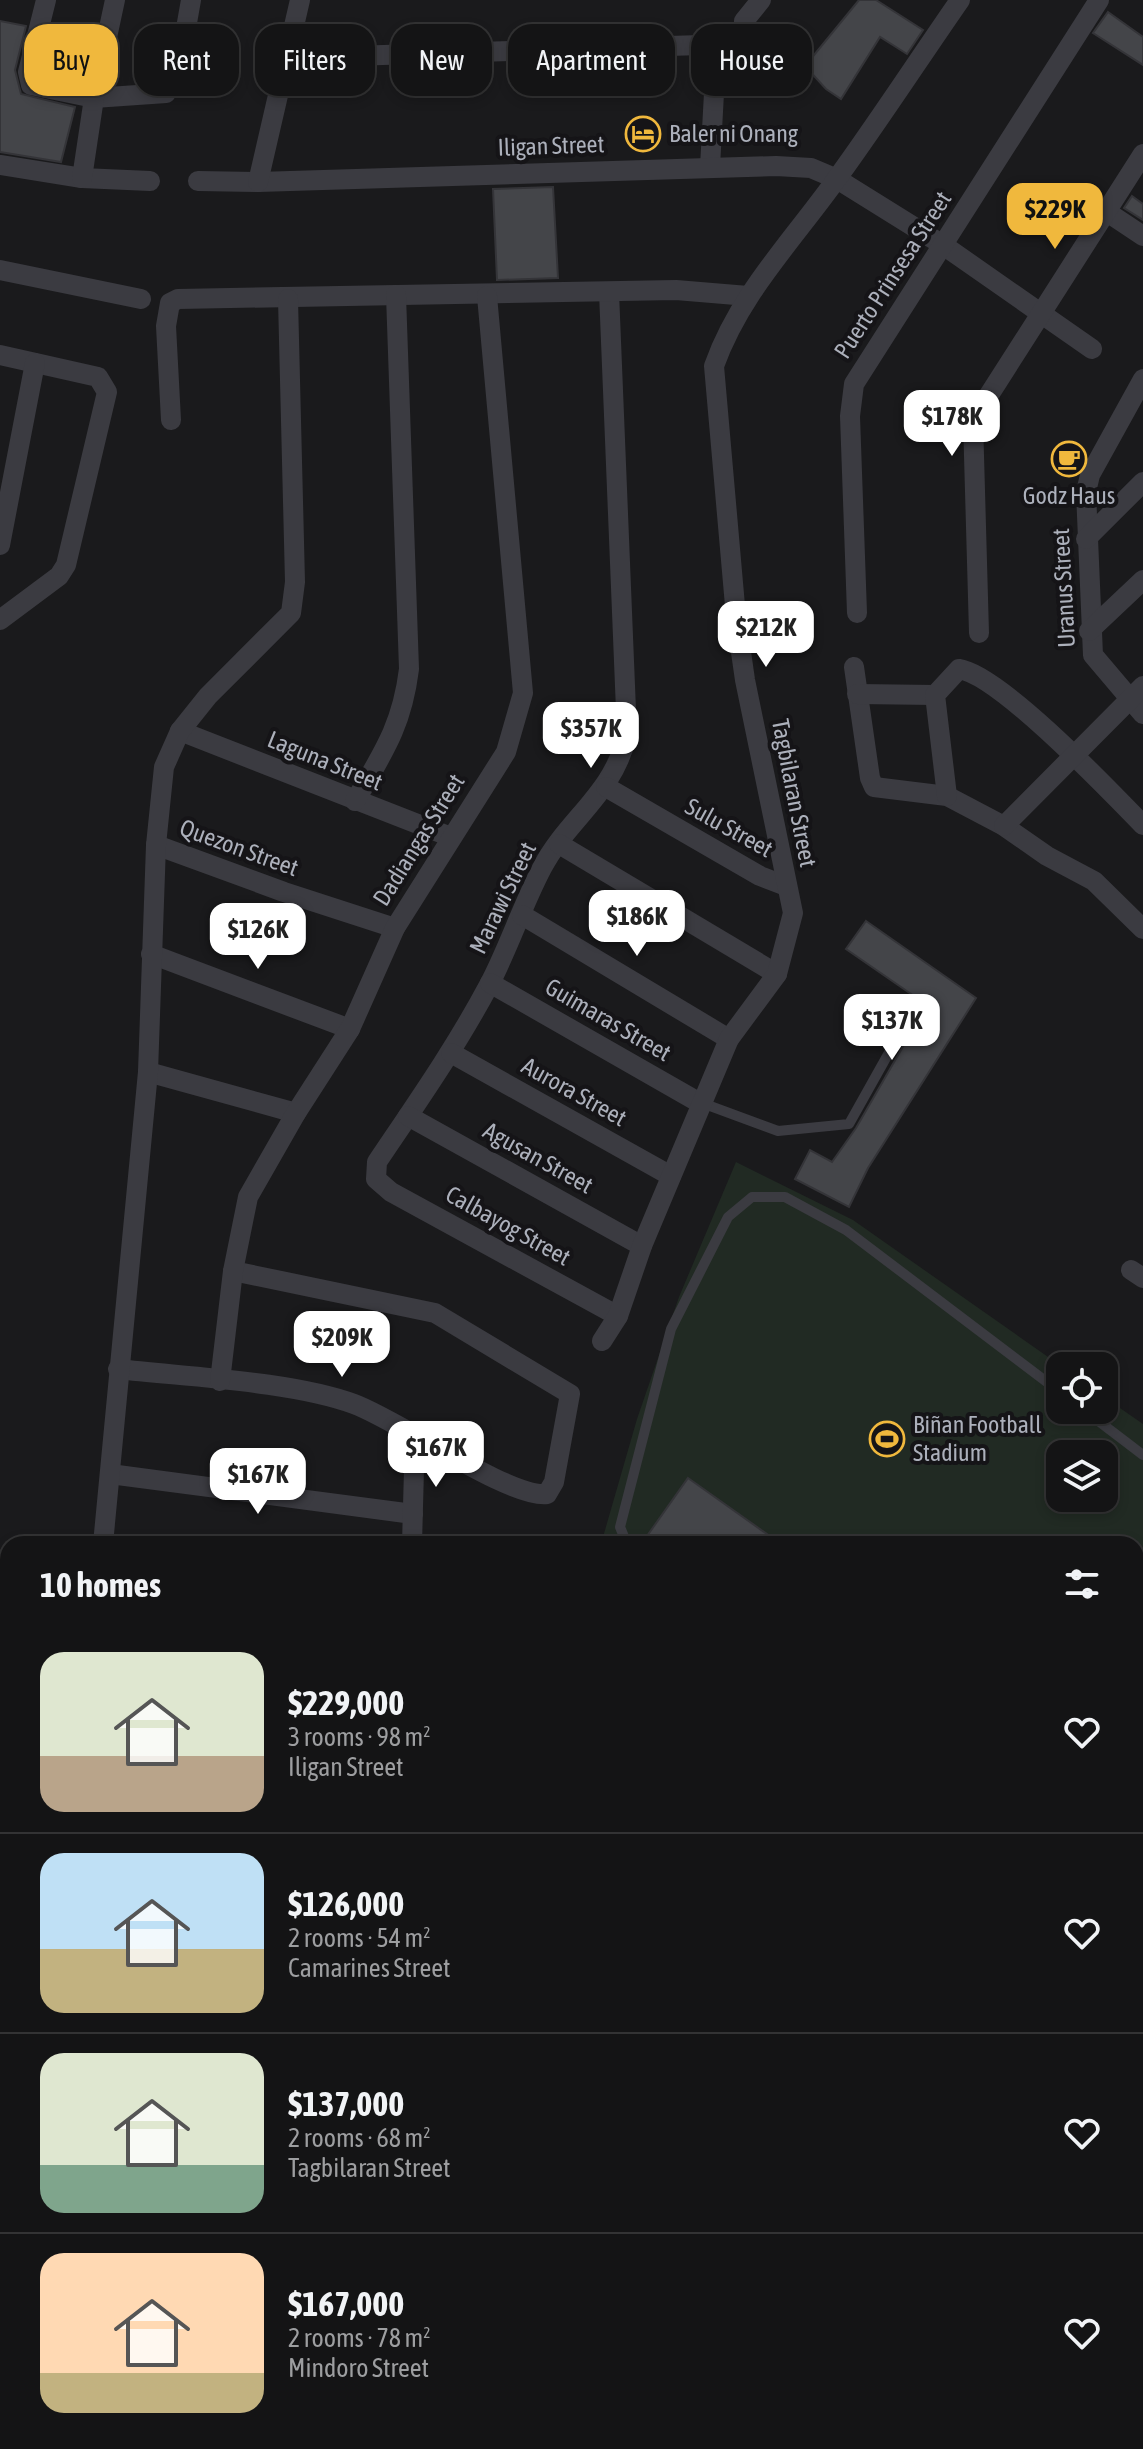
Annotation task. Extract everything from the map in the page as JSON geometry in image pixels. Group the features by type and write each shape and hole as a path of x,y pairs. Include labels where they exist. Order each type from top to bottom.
{"street":[{"path":"46,0 28,72 31,85 94,98 166,93 179,68 191,0"},
{"path":"82,178 94,98 115,0"},
{"path":"295,24 300,0"},
{"path":"744,21 761,0"},
{"name":"Tagbilaran Street","path":"602,1341 618,1316 642,1246 729,1039 777,974 793,913 738,633 714,366 726,334 748,296 837,179 960,0"},
{"name":"Puerto Prinsesa Street","path":"857,613 850,416 854,384 1099,0"},
{"path":"375,55 701,45 716,56 710,167"},
{"path":"258,182 279,96"},
{"path":"979,633 973,420 1143,154"},
{"path":"0,165 82,178 150,181"},
{"name":"Iligan Street","path":"198,181 258,182 710,167 811,168 837,179 943,245 1092,349"},
{"path":"1107,212 1143,236"},
{"path":"0,270 141,299"},
{"path":"171,420 166,326 170,303 189,298 487,296 676,290 748,296"},
{"name":"Marawi Street","path":"376,1179 377,1162 451,1053 490,983 543,866 606,787 621,761 627,735 609,292"},
{"path":"355,801 404,708 409,669 396,295"},
{"name":"Dadiangas Street","path":"220,1381 233,1271 248,1197 296,1113 350,1029 395,928 506,752 523,693 487,296"},
{"path":"104,1536 148,1072 156,845 164,767 180,731 208,696 291,613 295,582 288,299"},
{"path":"0,355 98,377 107,392 66,565 59,576 0,620"},
{"path":"0,545 35,363"},
{"name":"Uranus Street","path":"1138,700 1097,664 1089,631 1086,492 1090,475 1143,379"},
{"path":"1086,539 1143,482"},
{"path":"1089,631 1143,580"},
{"path":"854,667 874,787 947,796 1004,826 1047,856 1094,881 1143,929"},
{"path":"857,694 935,695 959,669 969,671 1074,753 1143,825"},
{"path":"935,695 947,796"},
{"path":"1004,826 1074,753 1138,700"},
{"name":"Laguna Street","path":"180,731 451,837"},
{"name":"Sulu Street","path":"606,787 760,876 786,886"},
{"path":"559,844 777,974"},
{"name":"Quezon Street","path":"156,845 284,892 395,928"},
{"path":"522,915 729,1039"},
{"path":"151,954 350,1029"},
{"name":"Guimaras Street","path":"490,983 700,1103"},
{"name":"Aurora Street","path":"451,1053 671,1176"},
{"path":"148,1072 296,1113"},
{"name":"Agusan Street","path":"408,1116 642,1246"},
{"name":"Calbayog Street","path":"376,1179 391,1192 618,1316"},
{"path":"118,1369 291,1390 353,1404 415,1432 482,1472 535,1496 547,1494 554,1482 570,1394 435,1313 233,1271"},
{"path":"412,1536 415,1432"},
{"path":"110,1474 413,1514"}],"lane":[{"path":"700,1103 778,1131 849,1124 910,1015"},
{"path":"624,1536 620,1527 671,1329 728,1217 752,1197 785,1197 846,1230 1046,1381"},
{"path":"1102,1424 1143,1455"}],"shaded area":[{"name":"Biñan Football Stadium","path":"736,1162 853,1220 1046,1355 1046,1424 1118,1424 1118,1407 1143,1424 1143,1536 603,1536 637,1419 679,1297"}],"building":[{"path":"859,0 876,0 923,30 907,54 880,37 841,99 812,74 812,57"},
{"path":"1108,12 1143,37 1143,65 1093,33"},
{"path":"0,21 24,26 15,70 21,94 75,107 61,162 0,152"},
{"path":"553,187 558,278 497,280 493,189"},
{"path":"1132,196 1143,204 1143,220 1124,208"},
{"path":"866,921 976,998 868,1168 849,1207 795,1179 810,1150 832,1162 856,1128 927,1005 846,949"},
{"path":"688,1478 770,1536 647,1536"}],"place":[{"name":"Baler ni Onang","path":"643,134"},
{"name":"Godz Haus","path":"1069,459"},
{"name":"Biñan Football Stadium","path":"887,1439"}]}
